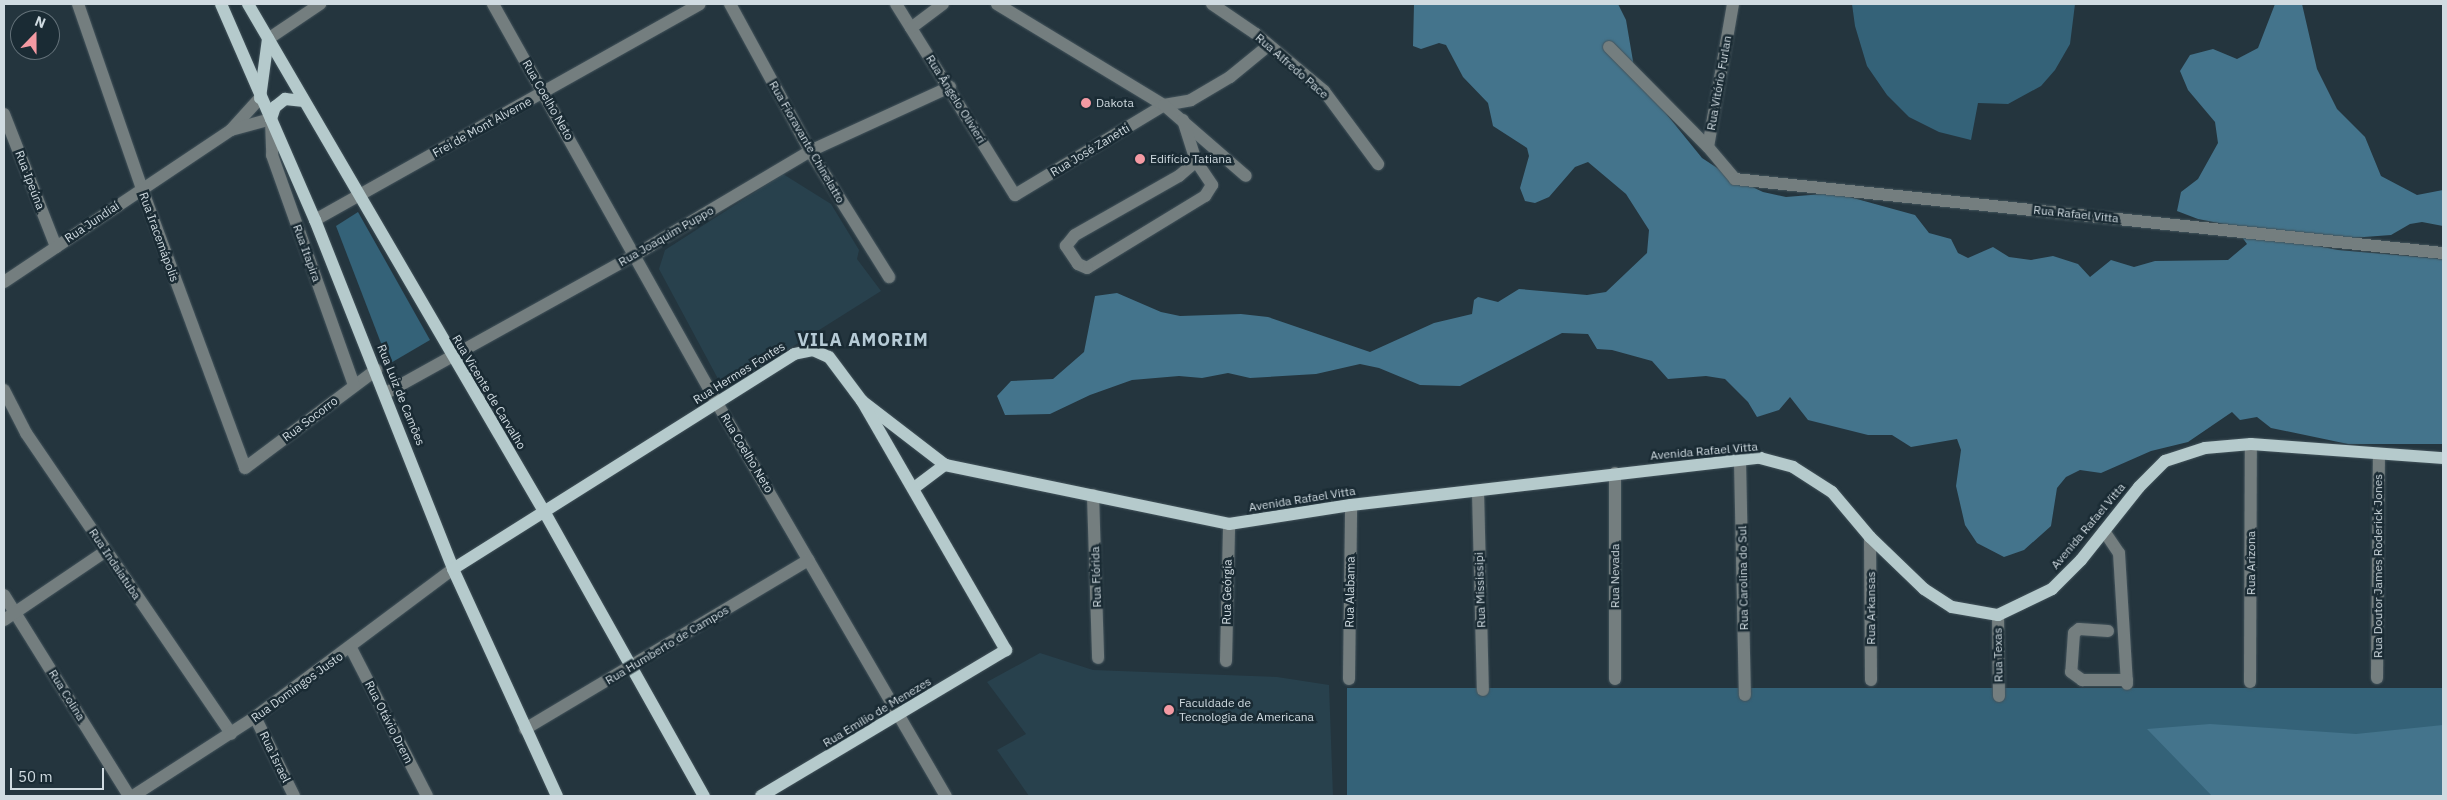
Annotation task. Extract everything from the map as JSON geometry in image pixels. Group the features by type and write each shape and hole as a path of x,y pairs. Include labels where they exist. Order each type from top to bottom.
{"main road":[{"name":"Rua Luiz de Camões","path":"221,4 260,98 316,220 454,569 557,796"},
{"name":"Rua Vicente de Carvalho","path":"248,4 451,357 544,513 704,796"},
{"path":"260,98 268,39"},
{"path":"271,119 275,107 285,99 304,101"},
{"name":"Rua Hermes Fontes","path":"454,569 794,354 813,350 829,357 862,401 1006,650"},
{"name":"Avenida Rafael Vitta","path":"862,401 944,465 1229,524 1351,505 1616,473 1760,458 1793,467 1832,492 1870,537 1924,589 1952,607 1998,615 2052,589 2104,530 2138,487 2165,461 2206,448 2251,444 2443,458"},
{"path":"914,488 944,465"},
{"name":"Rua Emilio de Menezes","path":"761,796 899,716 1006,650"}],"street":[{"name":"Rua Iracemápolis","path":"78,4 142,189 245,468"},
{"path":"268,39 320,4"},
{"name":"Rua Coelho Neto","path":"493,4 545,92 717,403 946,796"},
{"name":"Frei de Mont Alverne","path":"316,220 357,195 700,4"},
{"name":"Rua Fioravante Chinelatto","path":"730,4 810,151 890,277"},
{"name":"Rua Ângelo Olivieri","path":"896,4 950,87 1015,195"},
{"path":"910,28 943,4"},
{"path":"997,4 1164,105 1246,176"},
{"name":"Rua Alfredo Pace","path":"1212,4 1269,45 1324,91 1378,164"},
{"name":"Rua Vitório Furlan","path":"1717,160 1708,147 1733,4"},
{"path":"1164,105 1191,100 1230,77 1269,45"},
{"path":"1609,47 1708,147"},
{"name":"Rua Joaquim Puppo","path":"386,393 635,255 810,151 950,87"},
{"name":"Rua Jundiaí","path":"4,282 231,130 260,98"},
{"name":"Rua José Zanetti","path":"1015,195 1164,105"},
{"name":"Rua Ipeúna","path":"4,114 56,247"},
{"name":"Rua Jundiaí","path":"231,130 271,119"},
{"name":"Rua Itapira","path":"271,119 272,155 354,385"},
{"path":"1183,120 1196,161 1212,185 1205,196 1087,268 1078,264 1066,246 1074,235 1179,176 1196,161"},
{"name":"Rua Rafael Vitta","path":"1717,160 1735,179 2443,253"},
{"name":"Rua Socorro","path":"245,468 376,370"},
{"name":"Rua Indaiatuba","path":"4,390 26,433 231,734"},
{"name":"Rua Arizona","path":"2250,682 2251,444"},
{"name":"Rua Doutor James Roderick Jones","path":"2377,678 2379,454"},
{"name":"Rua Carolina do Sul","path":"1740,461 1745,694"},
{"name":"Rua Nevada","path":"1615,679 1616,473"},
{"name":"Rua Mississipi","path":"1478,490 1483,690"},
{"name":"Rua Flórida","path":"1093,495 1098,658"},
{"name":"Rua Alabama","path":"1349,679 1351,505"},
{"name":"Rua Geórgia","path":"1226,661 1229,524"},
{"path":"2104,530 2119,553 2127,682 2082,680 2072,672 2074,633 2079,629 2108,631"},
{"name":"Rua Arkansas","path":"1870,537 1871,680"},
{"path":"4,620 106,551"},
{"name":"Rua Humberto de Campos","path":"525,729 809,560"},
{"name":"Rua Domingos Justo","path":"133,796 255,718 351,648 454,569"},
{"name":"Rua Colina","path":"4,595 129,796"},
{"name":"Rua Texas","path":"1998,615 1999,696"},
{"name":"Rua Otávio Drem","path":"351,648 426,796"},
{"name":"Rua Israel","path":"255,718 294,796"}],"shaded area":[{"path":"1414,4 1618,4 1626,20 1634,67 1651,95 1702,158 1731,177 1763,192 1786,197 1835,193 1915,215 1929,233 1951,239 1958,253 1968,258 1993,247 2009,257 2031,260 2053,256 2078,264 2090,277 2111,260 2134,267 2155,261 2228,260 2247,244 2234,226 2198,219 2177,211 2181,192 2198,179 2218,143 2215,122 2188,90 2180,71 2190,55 2213,49 2237,59 2258,48 2275,4 2302,4 2317,69 2337,109 2365,137 2381,176 2417,195 2443,190 2443,226 2422,222 2410,224 2391,235 2297,242 2338,250 2443,259 2443,444 2348,444 2271,428 2257,417 2240,420 2232,412 2188,442 2151,451 2101,473 2080,470 2066,477 2057,488 2051,526 2024,550 2004,557 1977,543 1965,525 1956,486 1961,450 1957,439 1911,447 1892,435 1868,435 1808,420 1790,397 1779,410 1757,417 1748,402 1725,379 1706,376 1668,379 1652,361 1612,350 1597,349 1588,334 1562,333 1460,386 1420,385 1379,368 1360,364 1316,374 1250,378 1228,373 1202,378 1179,376 1132,380 1090,395 1050,414 1005,415 997,396 1011,381 1053,379 1084,352 1095,296 1117,293 1161,312 1180,316 1241,314 1268,317 1370,352 1434,323 1472,314 1474,300 1478,297 1498,302 1519,289 1587,295 1606,292 1647,253 1649,230 1626,194 1588,162 1575,167 1549,197 1535,203 1525,201 1520,188 1529,156 1527,148 1493,126 1488,103 1463,77 1446,45 1439,43 1421,49 1413,46"},
{"path":"1852,4 2075,4 2070,44 2055,70 2041,86 2008,104 1978,103 1971,140 1939,132 1909,117 1887,95 1867,66 1855,26"},
{"path":"783,174 831,204 859,250 857,259 881,291 724,390 659,269 665,250"},
{"path":"358,212 430,340 389,364 336,226"},
{"name":"Faculdade de Tecnologia de Americana","path":"1040,653 1093,670 1277,677 1329,685 1333,796 1029,796 997,750 1026,734 987,682"},
{"path":"1347,688 2443,688 2443,796 1347,796"},
{"path":"2210,724 2356,734 2443,725 2443,796 2212,796 2147,729"}],"place":[{"name":"Dakota","path":"1086,103"},
{"name":"Edifício Tatiana","path":"1140,159"},
{"name":"Faculdade de Tecnologia de Americana","path":"1169,710"}],"district":[{"name":"VILA AMORIM","path":"863,340"}]}
